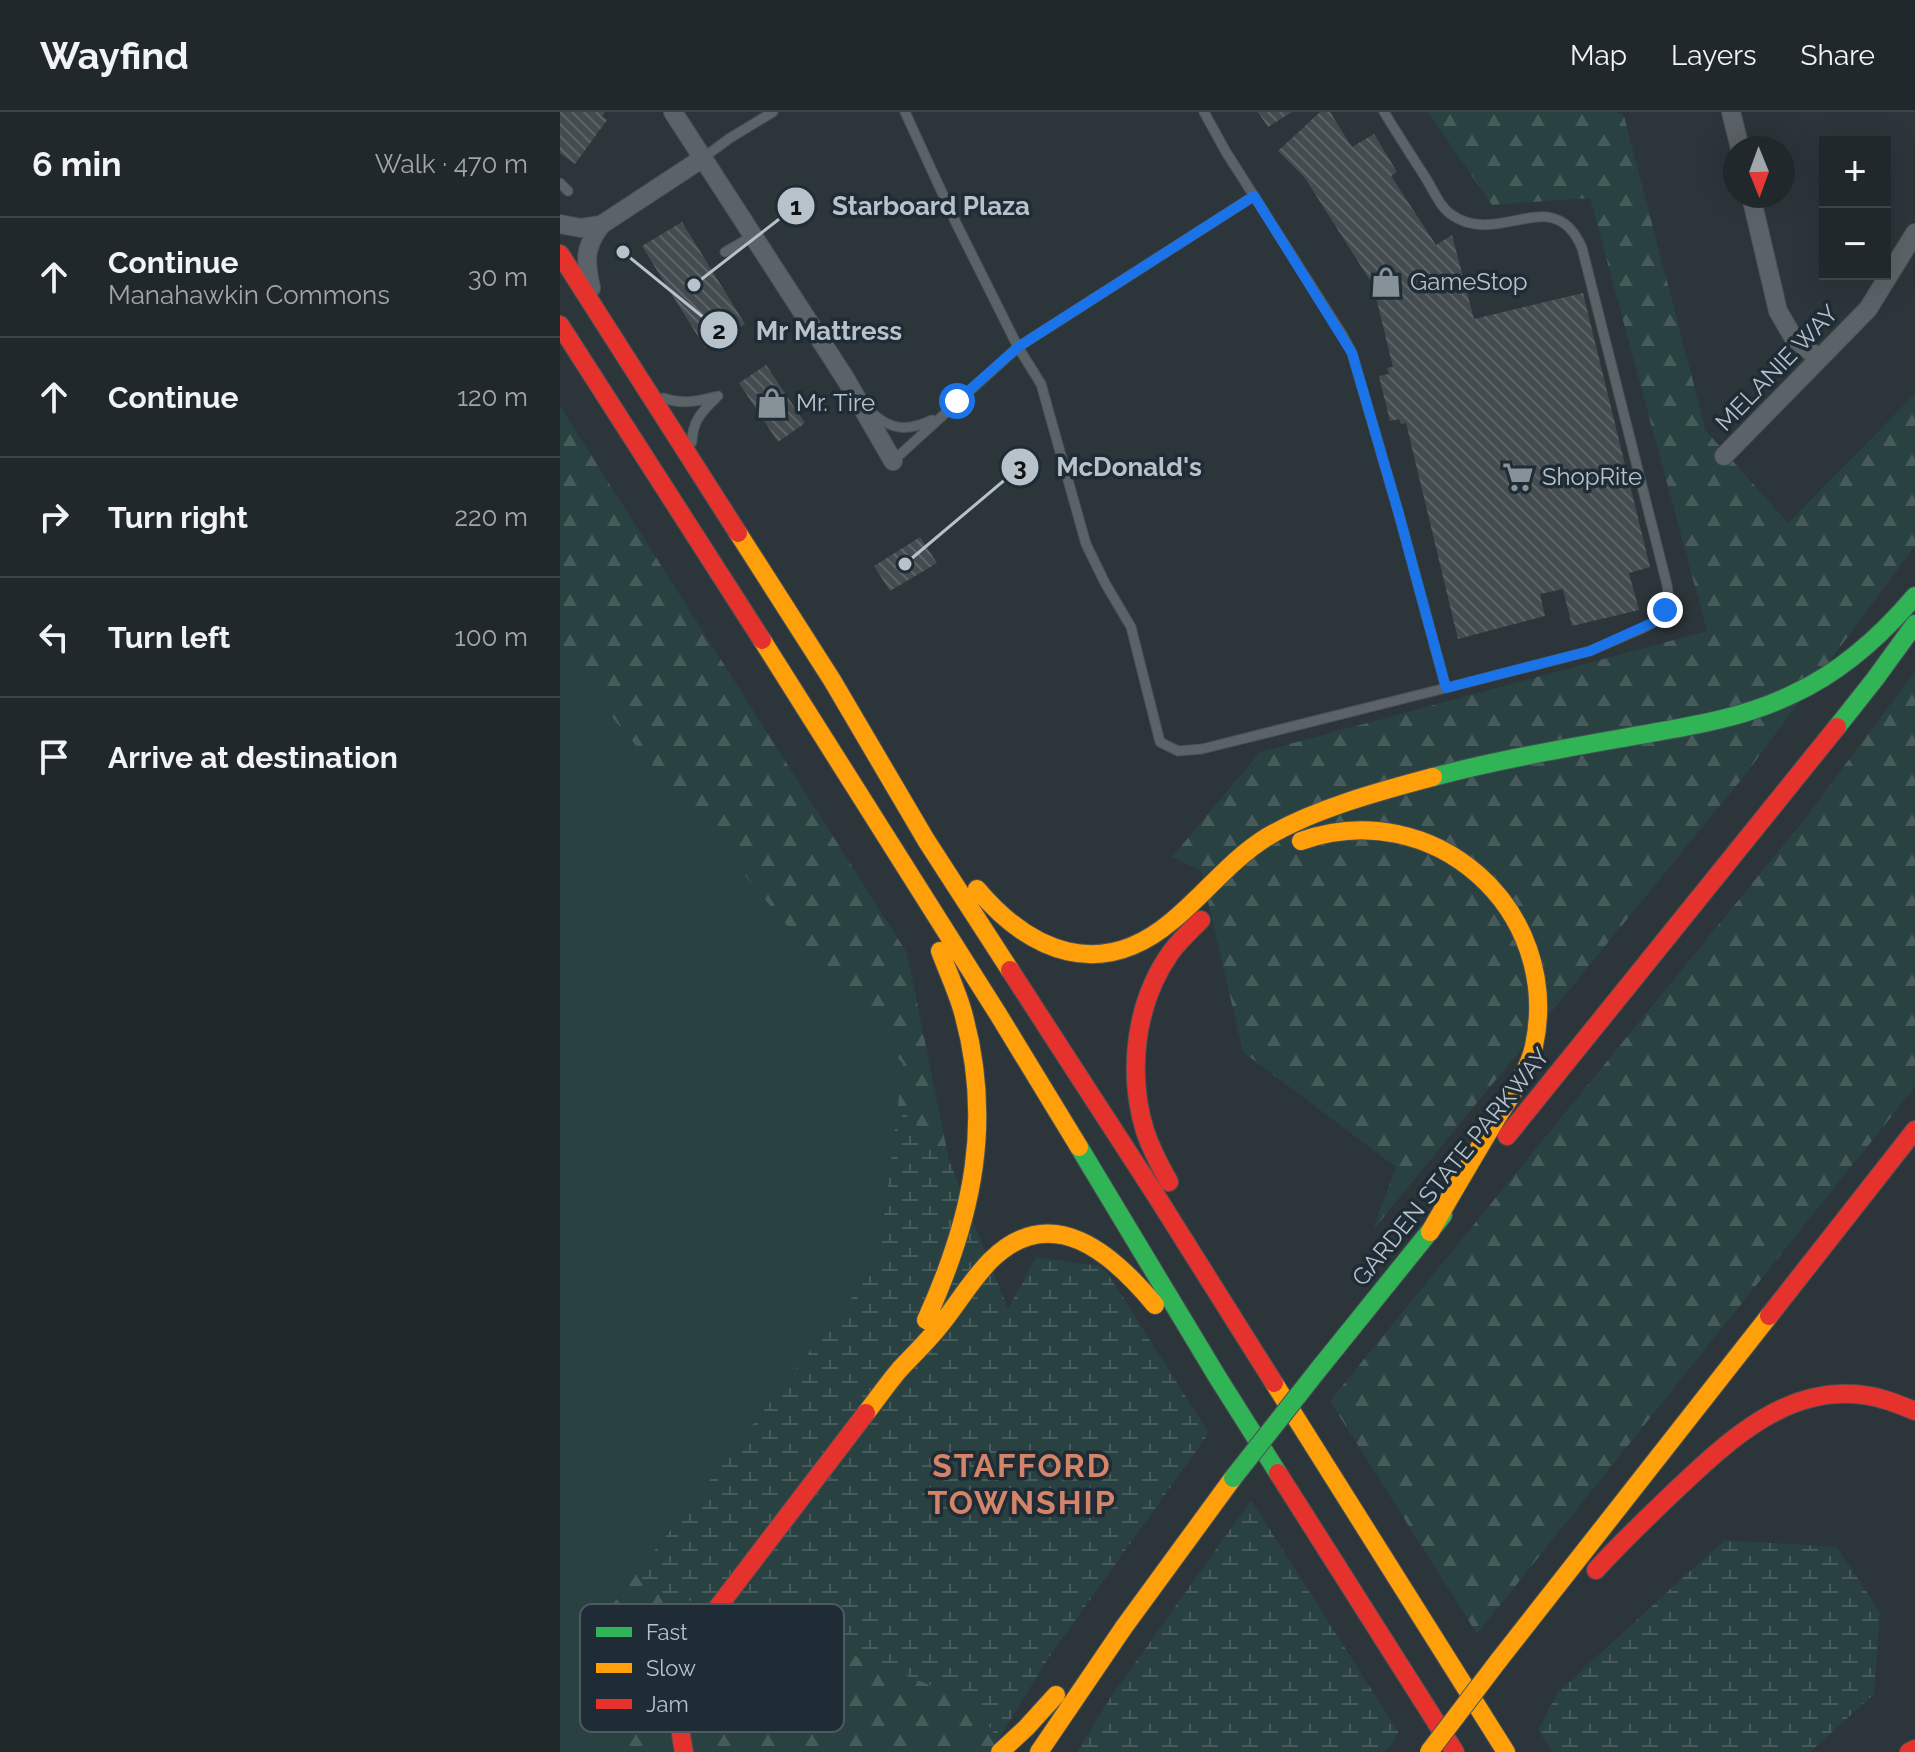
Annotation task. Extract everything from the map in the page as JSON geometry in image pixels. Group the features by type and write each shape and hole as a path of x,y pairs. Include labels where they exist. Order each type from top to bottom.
{"highway":[{"path":"560,254 832,680 926,840 1200,1265 1506,1752"},
{"path":"560,325 998,1014 1218,1378 1455,1752"},
{"path":"873,751 936,829 988,904 1010,924 1035,942 1049,947 1079,954 1109,953 1138,945 1165,929 1250,848 1295,823 1460,770 1751,712 1789,696 1837,668 1881,632 1915,596"},
{"name":"GARDEN STATE PARKWAY","path":"1039,1752 1124,1627 1233,1478 1784,793 1915,624"},
{"path":"1281,850 1319,835 1350,829 1399,833 1429,842 1470,866 1489,883 1507,905 1528,945 1538,997 1533,1049 1519,1082 1430,1232"},
{"path":"1200,1265 1171,1187 1145,1130 1136,1087 1136,1056 1144,1008 1155,980 1178,944 1260,864"},
{"path":"899,1370 937,1297 958,1248 971,1195 977,1145 976,1091 968,1032 958,996 940,953 926,900"},
{"path":"1429,1752 1915,1130"},
{"path":"719,1604 899,1370 934,1334 979,1274 999,1253 1023,1239 1053,1234 1085,1241 1114,1260 1218,1378"},
{"path":"1587,1581 1616,1547 1702,1464 1736,1435 1778,1409 1832,1394 1878,1399 1915,1411"},
{"path":"1499,1660 1557,1616"},
{"path":"1000,1752 1124,1627"},
{"path":"1490,1726 1514,1752"},
{"path":"682,1732 684,1752"},
{"path":"696,1732 702,1752"},
{"path":"1909,1752 1915,1749"}],"street":[{"path":"673,112 845,378 893,461"},
{"path":"1731,112 1737,136"},
{"path":"596,311 587,271 590,240 601,225 703,158"},
{"path":"1754,208 1778,311 1793,337 1819,359"},
{"path":"560,224 581,228 601,225"},
{"name":"MELANIE WAY","path":"1724,456 1868,309 1915,233"}],"lane":[{"path":"703,158 773,112"},
{"path":"905,112 956,223 1018,347 1041,384 1086,544 1131,627 1160,742 1178,751 1202,749 1590,651 1656,621 1669,599 1577,234 1558,218 1543,215 1494,225 1478,225 1454,217 1435,194 1384,112"},
{"path":"1204,112 1352,353 1446,688"},
{"path":"560,183 568,191"},
{"path":"893,461 1018,347 1254,196"},
{"path":"725,252 753,236"},
{"path":"845,378 873,413 892,426 918,427 942,416"},
{"path":"644,386 664,399 679,403 718,396 696,420 692,432 692,462"}],"green space":[{"path":"1428,112 1616,112 1624,116 1706,431 1788,523 1915,394 1915,546 1745,775 1373,1230 1396,1167 1243,1052 1201,871 1172,857 1260,752 1707,631 1590,198 1492,205"},
{"path":"560,406 907,953 949,1160 644,836 560,685"},
{"path":"560,655 903,1064 878,1264 613,1604 580,1604 580,1732 616,1732 621,1752 560,1752"},
{"path":"1915,671 1915,1087 1477,1634 1330,1401 1803,821"},
{"path":"560,685 644,836 949,1160 1008,1309 1036,1257 1100,1266 1209,1433 1049,1657 998,1740 974,1702 844,1652 844,1604 703,1604 666,1595 609,1556"},
{"path":"560,1394 666,1595 703,1604 580,1604 580,1732 844,1732 844,1651 975,1702 998,1740 991,1752 560,1752"},
{"path":"1251,1500 1399,1733 1389,1748 1382,1752 1077,1752 1111,1697"},
{"path":"1724,1540 1837,1547 1880,1612 1874,1694 1810,1752 1552,1752 1538,1730 1558,1692"}],"building":[{"path":"560,112 605,112 602,116 607,120 575,164 560,153"},
{"path":"1258,112 1292,112 1268,127"},
{"path":"1320,112 1330,112 1352,147 1374,134 1397,172 1391,176 1436,245 1452,235 1474,319 1583,293 1650,567 1629,573 1639,610 1572,626 1563,589 1540,594 1545,616 1458,639 1406,423 1401,424 1399,419 1390,421 1379,376 1389,374 1387,368 1393,367 1373,285 1305,178 1278,151"},
{"path":"682,222 745,324 705,348 642,246"},
{"name":"Mr. Tire","path":"766,365 805,423 778,442 739,383"},
{"path":"920,537 937,563 890,591 874,566"}],"traffic: fast":[{"path":"1433,777 1751,711 1811,685 1844,664 1874,639 1915,596"},
{"path":"1837,727 1915,624"},
{"path":"1079,1147 1278,1473"},
{"path":"1318,1370 1443,1215"},
{"path":"1233,1478 1318,1370"}],"traffic: slow":[{"path":"738,533 832,680 926,840 1010,970"},
{"path":"762,640 1079,1147"},
{"path":"977,889 1020,929 1044,943 1068,952 1093,954 1119,950 1145,939 1172,921 1241,856 1285,827 1326,809 1433,777"},
{"path":"1301,841 1350,831 1397,834 1440,849 1478,874 1508,909 1528,950 1538,996 1531,1056 1518,1085 1430,1232"},
{"path":"926,1320 956,1244 974,1168 977,1129 972,1050 962,1009 940,951"},
{"path":"866,1413 900,1369 937,1329 984,1267 1014,1243 1036,1235 1059,1234 1080,1241 1120,1268 1155,1305"},
{"path":"1499,1660 1769,1316"},
{"path":"1274,1383 1506,1752"},
{"path":"1039,1752 1124,1627 1233,1478"},
{"path":"1429,1752 1499,1660"},
{"path":"1000,1752 1056,1695"}],"traffic: jam":[{"path":"560,254 738,533"},
{"path":"560,325 762,640"},
{"path":"1507,1136 1837,727"},
{"path":"1169,1182 1150,1144 1139,1108 1136,1085 1138,1038 1142,1015 1159,972 1174,948 1201,920"},
{"path":"1010,970 1274,1383"},
{"path":"1769,1316 1915,1130"},
{"path":"1596,1570 1697,1470 1739,1435 1785,1407 1835,1394 1876,1397 1915,1411"},
{"path":"720,1604 866,1413"},
{"path":"1278,1473 1455,1752"},
{"path":"681,1732 684,1752"},
{"path":"1909,1752 1915,1749"}],"place":[{"name":"Mr Mattress","path":"623,252"},
{"name":"GameStop","path":"1386,282"},
{"name":"Starboard Plaza","path":"694,285"},
{"name":"Mr. Tire","path":"772,403"},
{"name":"ShopRite","path":"1518,477"},
{"name":"McDonald's","path":"905,564"}],"district":[{"name":"STAFFORD TOWNSHIP","path":"1022,1484"}],"route":[{"path":"957,401 1018,347 1254,196 1352,353 1446,688 1590,651 1656,621 1665,610"}]}
